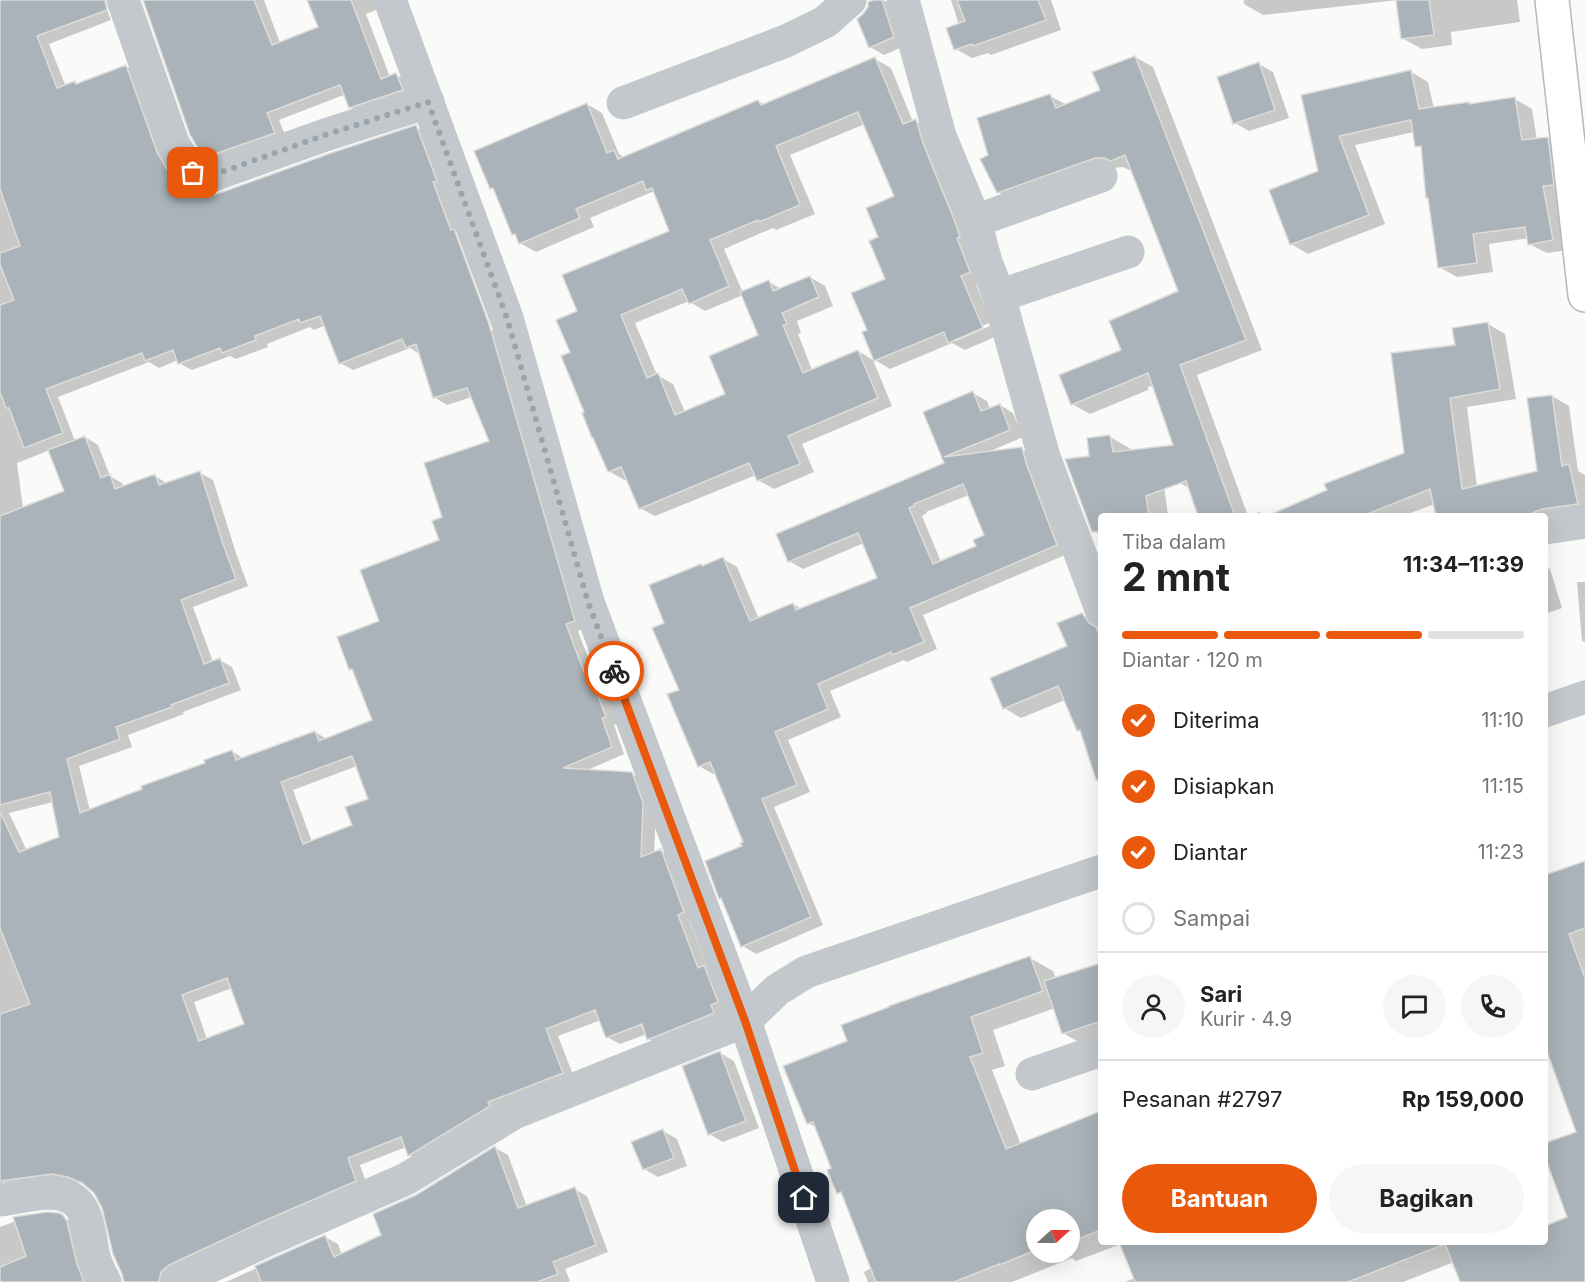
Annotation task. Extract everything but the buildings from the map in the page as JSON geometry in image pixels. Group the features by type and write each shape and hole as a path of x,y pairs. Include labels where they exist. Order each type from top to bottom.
{"highway":[{"path":"1552,0 1585,295"}],"street":[{"path":"123,0 173,143 188,168 198,175 208,177 325,135 428,102"},
{"path":"390,0 507,318 588,602 745,1021 833,1282"},
{"path":"623,103 786,41 825,22 850,0"},
{"path":"903,0 940,136 975,221 986,262 999,296 1044,457 1098,601"},
{"path":"975,221 1101,176"},
{"path":"999,296 1128,252"},
{"path":"1548,528 1585,522"},
{"path":"1548,710 1585,697"},
{"path":"177,1282 406,1179 499,1122 530,1106 745,1021 777,990 806,972 1098,873"},
{"path":"1032,1074 1098,1051"},
{"path":"0,1200 50,1193 75,1199 84,1211 94,1259 105,1282"}],"way so far":[{"path":"193,173 208,177 325,135 428,102 507,318 588,602 614,671"}],"route":[{"path":"614,671 745,1021 804,1198"}]}
